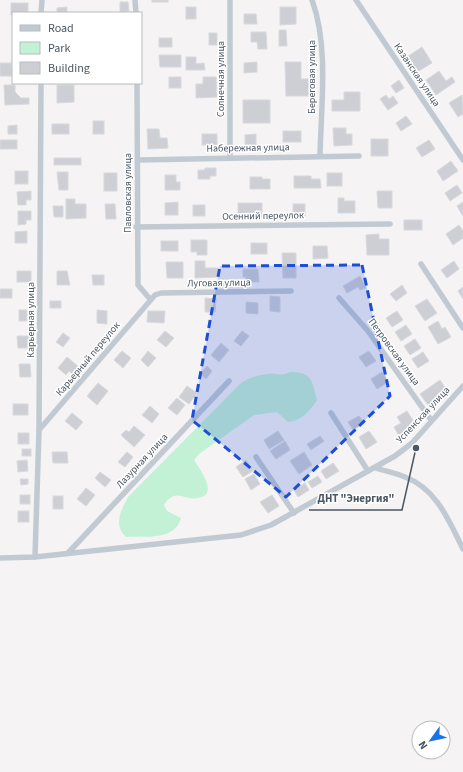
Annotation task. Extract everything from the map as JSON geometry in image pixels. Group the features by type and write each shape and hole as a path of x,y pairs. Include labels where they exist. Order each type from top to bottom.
{"street":[{"path":"41,12 42,0"},
{"path":"135,0 136,12"},
{"name":"Солнечная улица","path":"230,0 230,158"},
{"name":"Береговая улица","path":"312,0 319,18 322,40 320,156"},
{"name":"Казанская улица","path":"356,0 463,160"},
{"name":"Карьерная улица","path":"35,558 39,430 41,84"},
{"name":"Павловская улица","path":"137,84 138,160 136,227 138,285 150,299"},
{"name":"Набережная улица","path":"138,160 359,156"},
{"name":"Осенний переулок","path":"136,227 390,224"},
{"path":"421,264 463,328"},
{"name":"Луговая улица","path":"150,299 161,293 291,291"},
{"name":"Петровская улица","path":"339,298 368,331 431,420"},
{"name":"Карьерный переулок","path":"39,430 150,299"},
{"name":"Лазурная улица","path":"68,553 229,381"},
{"name":"Успенская улица","path":"0,558 35,558 68,553 241,535 271,525 396,456 412,443 463,386"},
{"path":"331,413 368,471"},
{"path":"256,457 294,513"},
{"path":"376,468 407,477 431,492 444,510 463,549"}],"highlighted area":[{"path":"362,265 390,396 286,497 192,420 220,266"}],"green space":[{"path":"290,372 298,372 307,376 312,383 317,400 308,412 297,420 288,422 277,412 254,415 199,454 194,460 206,481 208,487 207,492 204,496 198,498 176,496 168,500 164,505 167,511 181,518 173,531 158,536 126,537 120,528 119,522 121,512 128,497 240,384 257,376 268,374 281,375"}],"building":[{"path":"152,0 168,0 168,2 152,2"},
{"path":"120,2 128,2 129,11 120,12"},
{"path":"11,3 28,3 28,12 12,12 11,15"},
{"path":"67,7 67,12 57,12 57,8"},
{"path":"186,7 196,7 196,19 186,19"},
{"path":"280,7 296,7 296,24 280,25"},
{"path":"244,14 256,14 257,24 244,24"},
{"path":"279,30 286,30 287,46 279,46"},
{"path":"251,32 266,32 267,49 258,49 257,42 251,42"},
{"path":"209,33 217,33 217,45 209,45"},
{"path":"159,38 172,38 172,47 159,47"},
{"path":"422,47 432,63 417,72 407,57"},
{"path":"159,55 181,55 181,67 160,67"},
{"path":"186,57 196,57 196,64 204,63 205,70 186,70"},
{"path":"257,62 257,72 244,73 244,63"},
{"path":"285,62 301,62 301,79 309,79 309,96 286,96"},
{"path":"0,63 11,63 12,76 0,76"},
{"path":"439,71 446,81 452,77 455,82 436,95 426,80"},
{"path":"169,77 181,77 181,88 169,88"},
{"path":"203,77 216,77 217,97 196,98 196,84 203,84"},
{"path":"399,80 404,88 396,93 391,86"},
{"path":"4,85 15,85 15,92 21,98 29,98 29,104 5,105"},
{"path":"57,85 74,85 74,102 57,103"},
{"path":"344,92 360,92 360,111 332,111 332,100 344,100"},
{"path":"386,95 389,99 393,96 398,103 388,110 380,99"},
{"path":"462,95 463,114 458,117 449,103"},
{"path":"243,100 270,100 270,123 243,123"},
{"path":"406,116 412,124 401,131 396,123"},
{"path":"93,121 104,121 104,134 93,134"},
{"path":"52,124 69,124 69,134 52,134"},
{"path":"17,125 17,134 8,134 8,126"},
{"path":"333,128 346,128 346,134 352,134 352,145 334,146"},
{"path":"147,129 159,129 160,138 167,138 168,148 148,149"},
{"path":"283,131 301,131 301,142 283,142"},
{"path":"202,134 217,134 217,145 202,145"},
{"path":"256,134 256,148 245,148 245,135"},
{"path":"371,139 388,139 388,156 371,156"},
{"path":"0,140 17,140 17,149 0,149"},
{"path":"429,140 435,149 422,157 416,148"},
{"path":"54,158 81,158 81,165 54,165"},
{"path":"451,161 458,171 443,181 437,171"},
{"path":"205,168 216,168 216,176 210,176 210,179 198,179 198,170 205,170"},
{"path":"15,171 28,171 28,184 15,184"},
{"path":"57,172 68,172 68,190 59,190"},
{"path":"104,173 117,173 117,191 104,191"},
{"path":"327,173 342,173 342,186 327,186"},
{"path":"165,175 176,175 176,182 180,182 180,190 165,190"},
{"path":"294,176 311,176 311,179 320,179 321,188 294,188"},
{"path":"250,177 270,179 270,189 250,189"},
{"path":"457,185 462,193 450,201 445,193"},
{"path":"31,191 31,200 26,200 26,205 18,205 17,192"},
{"path":"377,191 392,191 392,208 378,208"},
{"path":"338,198 344,198 344,201 355,201 355,213 338,213"},
{"path":"66,199 75,199 75,204 86,204 86,218 66,219"},
{"path":"178,202 178,215 165,215 165,203"},
{"path":"463,202 463,216 457,206"},
{"path":"238,203 262,203 262,217 238,218"},
{"path":"105,204 115,204 116,219 106,219"},
{"path":"293,204 305,204 305,216 293,216"},
{"path":"193,205 205,205 205,216 193,216"},
{"path":"53,206 63,206 63,217 54,217"},
{"path":"18,211 31,211 31,220 26,220 26,224 18,225"},
{"path":"404,220 422,220 422,230 404,230"},
{"path":"459,225 463,231 463,238 453,245 446,234"},
{"path":"27,231 27,243 15,243 15,232"},
{"path":"379,234 379,239 389,239 389,255 367,255 366,235"},
{"path":"191,240 207,240 207,255 197,255 197,252 191,252"},
{"path":"161,241 178,241 178,251 161,251"},
{"path":"251,243 267,243 267,254 251,254"},
{"path":"313,246 327,246 328,258 313,259"},
{"path":"282,253 296,253 296,278 283,278"},
{"path":"195,261 205,261 205,268 218,268 218,277 195,278"},
{"path":"454,261 459,269 447,278 441,270"},
{"path":"166,262 183,262 183,278 167,278"},
{"path":"243,269 258,269 259,282 246,282 246,277 243,277"},
{"path":"17,271 31,271 31,282 17,282"},
{"path":"57,271 67,271 70,285 57,285"},
{"path":"92,275 104,275 104,285 93,285"},
{"path":"360,276 366,288 360,290 358,287 347,293 343,286"},
{"path":"402,285 407,293 396,301 390,294"},
{"path":"463,287 463,299 458,291"},
{"path":"0,289 12,289 12,298 0,298"},
{"path":"270,296 280,297 280,312 270,311"},
{"path":"205,298 216,299 215,312 205,312"},
{"path":"427,299 437,313 425,321 415,306"},
{"path":"50,301 61,301 61,308 50,308"},
{"path":"246,302 258,303 258,314 246,313"},
{"path":"19,310 27,310 27,321 19,321"},
{"path":"97,310 107,311 107,324 97,323"},
{"path":"148,311 165,311 164,323 147,322"},
{"path":"397,311 403,320 392,327 386,318"},
{"path":"438,321 442,329 445,327 451,337 438,344 428,327"},
{"path":"406,325 412,334 401,341 395,332"},
{"path":"165,331 174,338 166,347 157,340"},
{"path":"242,331 249,336 241,346 234,341"},
{"path":"63,333 70,338 63,347 56,342"},
{"path":"17,336 29,336 29,348 18,348"},
{"path":"415,339 421,348 410,355 404,346"},
{"path":"221,343 229,350 219,362 211,355"},
{"path":"122,351 131,358 123,368 114,360"},
{"path":"148,351 156,358 148,367 141,360"},
{"path":"369,351 376,361 366,367 359,357"},
{"path":"423,352 429,361 418,368 412,359"},
{"path":"67,357 79,367 73,375 69,371 66,375 58,368"},
{"path":"19,364 30,364 31,377 20,377"},
{"path":"207,366 212,371 206,379 200,374"},
{"path":"382,372 388,382 377,389 371,379"},
{"path":"440,380 448,392 436,399 438,403 430,408 420,394"},
{"path":"98,383 108,391 97,405 87,396"},
{"path":"187,386 197,393 189,404 179,397"},
{"path":"177,398 185,405 177,415 168,408"},
{"path":"13,404 28,404 28,415 13,415"},
{"path":"150,406 159,414 152,423 142,415"},
{"path":"407,411 416,425 399,436 394,427 401,423 397,417"},
{"path":"72,413 83,422 76,430 65,421"},
{"path":"359,416 364,423 353,430 348,422"},
{"path":"134,426 145,435 134,447 121,435 126,430 129,432"},
{"path":"278,431 284,440 269,449 264,440"},
{"path":"369,431 377,442 366,449 359,437"},
{"path":"18,433 29,433 29,444 18,444"},
{"path":"320,436 324,441 311,450 307,444"},
{"path":"285,441 290,450 276,459 270,451"},
{"path":"22,449 31,449 31,456 22,456"},
{"path":"52,452 67,452 68,463 53,463"},
{"path":"127,452 133,457 125,467 118,462"},
{"path":"304,452 312,465 299,474 290,461"},
{"path":"27,460 28,471 18,472 17,461"},
{"path":"246,460 253,471 243,477 236,467"},
{"path":"333,463 339,471 326,479 321,471"},
{"path":"100,472 111,480 105,487 95,478"},
{"path":"254,474 260,484 251,490 245,479"},
{"path":"318,476 322,482 312,488 308,482"},
{"path":"20,479 28,479 28,484 21,485"},
{"path":"305,483 309,490 298,497 294,490"},
{"path":"86,488 95,495 86,506 77,499"},
{"path":"20,495 30,495 30,504 20,504"},
{"path":"272,495 279,506 268,513 260,502"},
{"path":"53,496 63,496 63,509 53,509"},
{"path":"18,511 29,511 29,522 18,522"}],"place":[{"name":"ДНТ \"Энергия\"","path":"416,448"}]}
